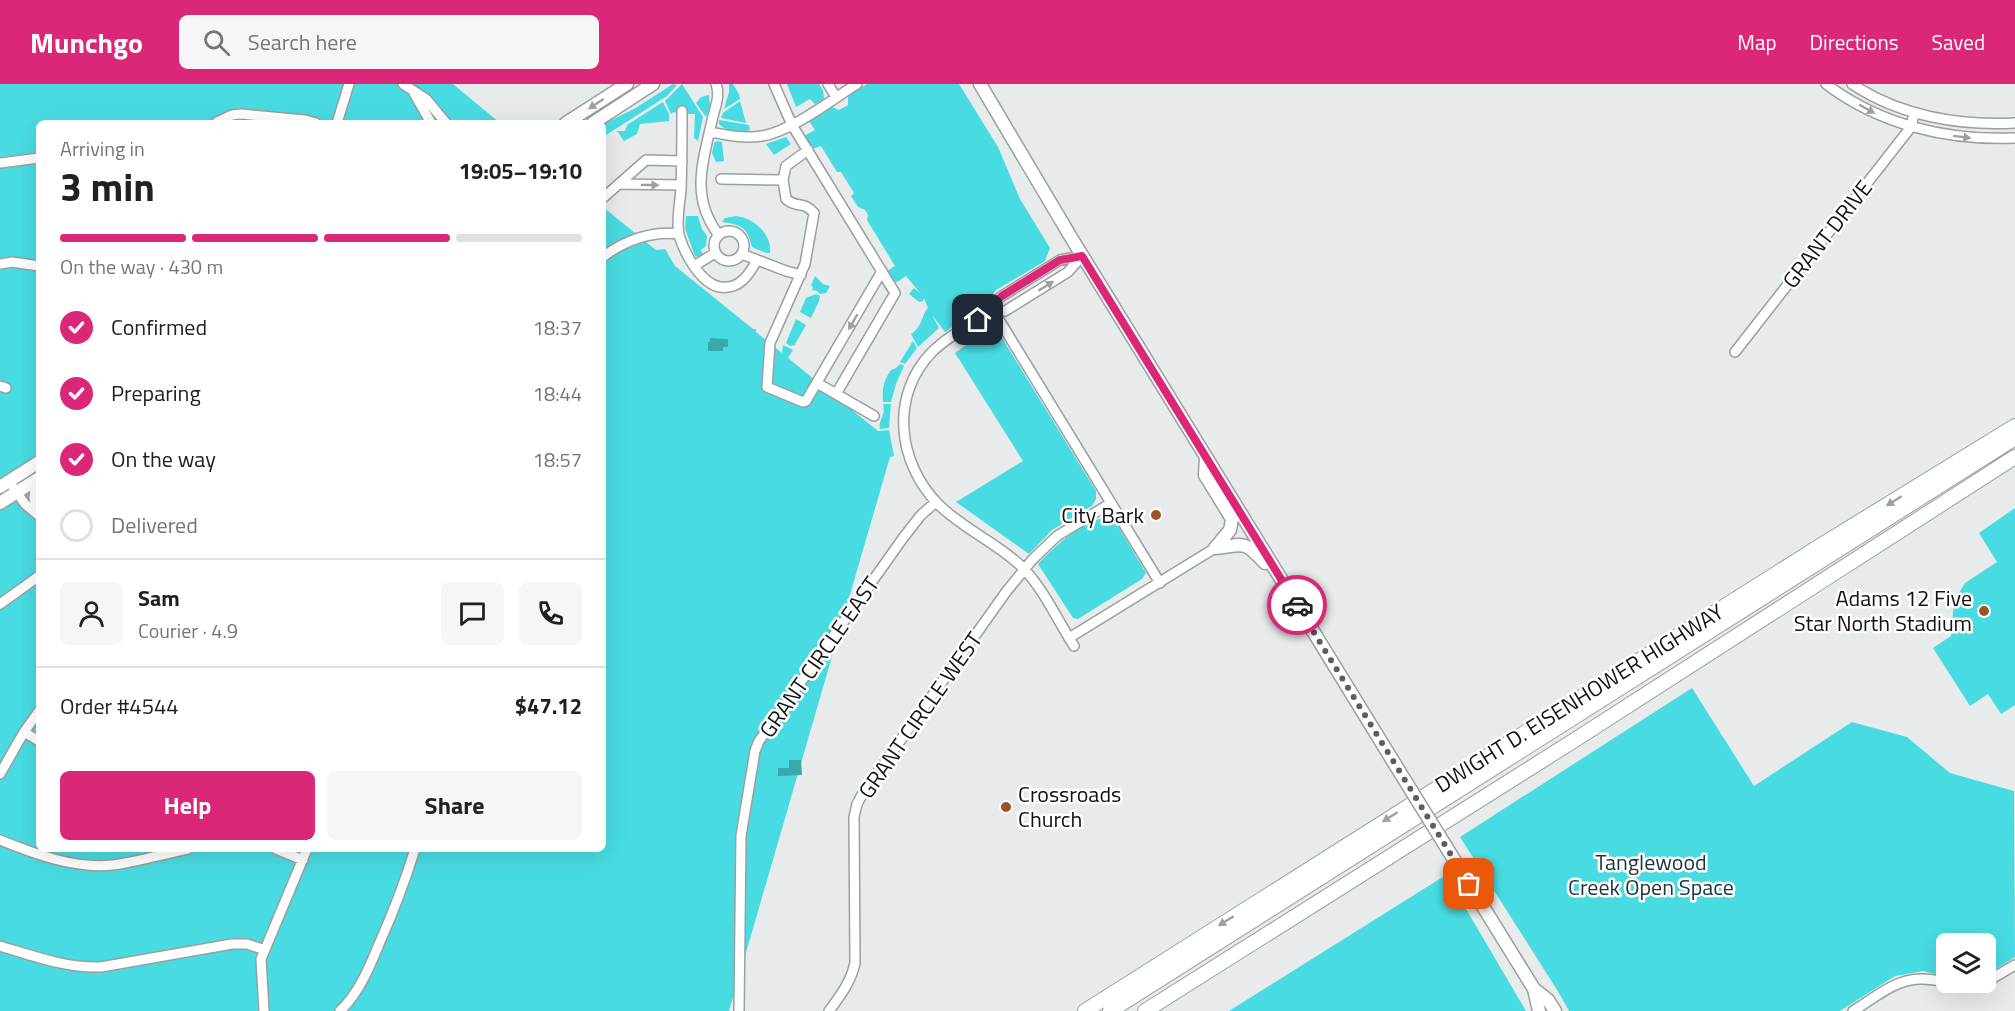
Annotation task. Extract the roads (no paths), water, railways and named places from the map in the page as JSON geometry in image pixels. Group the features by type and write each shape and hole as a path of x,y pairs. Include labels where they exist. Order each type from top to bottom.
{"highway":[{"name":"DWIGHT D. EISENHOWER HIGHWAY","path":"1085,1011 1775,574 2015,426"},
{"path":"1110,1011 2015,438"},
{"path":"1127,1011 2015,449"},
{"name":"DWIGHT D. EISENHOWER HIGHWAY","path":"1145,1011 1570,743 2015,457"}],"main road":[{"path":"571,120 627,84"},
{"path":"598,120 653,84"},
{"path":"980,84 1082,256 1534,989 1539,1011"},
{"path":"1206,457 1204,475 1232,519 1230,530 1215,548"},
{"path":"5,484 36,464"},
{"path":"0,503 36,480"},
{"path":"1215,548 1234,544 1246,545 1284,584"},
{"path":"1534,989 1548,1000 1555,1011"}],"street":[{"path":"338,120 349,84"},
{"path":"404,84 432,105 444,120"},
{"path":"716,84 718,96 702,162 701,194 704,209 718,234"},
{"path":"774,84 792,125 895,293 837,394"},
{"path":"828,84 836,97"},
{"path":"710,132 729,136 755,137 776,132 792,125 857,84"},
{"path":"1826,84 1872,113 1911,127 1969,138 2015,138"},
{"path":"1852,84 1871,95 1914,113 1956,122 2015,123"},
{"path":"412,91 430,120"},
{"path":"682,111 679,234 694,266 707,282 717,287 727,288 737,285 746,278 757,260"},
{"name":"GRANT DRIVE","path":"1735,352 1911,127 1914,113"},
{"path":"221,120 241,114 305,120"},
{"path":"808,150 786,166 783,180 786,199 791,204 808,206 814,213 805,264 770,343 767,387 803,402 806,401 882,271"},
{"path":"0,163 36,159"},
{"path":"606,195 646,160 682,161"},
{"path":"721,178 783,180"},
{"path":"619,184 681,185"},
{"path":"730,230 738,234 744,245 742,254 735,260 726,261 715,253 714,241 718,234 730,230"},
{"path":"606,255 634,240 668,232 679,234"},
{"path":"694,266 715,253"},
{"path":"742,254 801,275"},
{"path":"992,311 996,301 1002,296 1060,260 1082,256"},
{"path":"1082,256 1068,272 1005,311 992,311 934,350 917,370 908,390 903,422 905,446 909,459 936,502 1024,570 1036,584 1072,642 1215,548"},
{"path":"0,264 12,262 36,266"},
{"path":"992,311 1160,583"},
{"path":"817,383 874,416"},
{"path":"5,484 17,493 36,514"},
{"path":"36,486 34,494 36,505"},
{"name":"GRANT CIRCLE EAST","path":"740,1011 741,836 755,751 759,741 903,538 921,515 936,502"},
{"name":"GRANT CIRCLE WEST","path":"829,1011 853,975 855,963 854,817 863,793 1024,570 1057,536 1111,503"},
{"path":"0,603 36,578"},
{"path":"0,774 36,715"},
{"path":"24,732 36,739"},
{"path":"0,840 36,851"},
{"path":"38,852 89,866 112,865 174,852"},
{"path":"283,852 303,860"},
{"path":"264,1011 261,959 306,852"},
{"path":"340,1011 357,992 367,973 390,920 414,852"},
{"path":"0,946 72,967 86,968 101,968 232,944 247,944 265,950"},
{"path":"1996,976 2015,965"},
{"path":"1853,1011 1894,986 1909,980 1936,981"}],"place":[{"name":"City Bark","path":"1156,515"},
{"name":"Adams 12 Five Star North Stadium","path":"1984,611"},
{"name":"Crossroads Church","path":"1006,807"}],"park label":[{"name":"Tanglewood Creek Open Space","path":"1651,874"}]}
